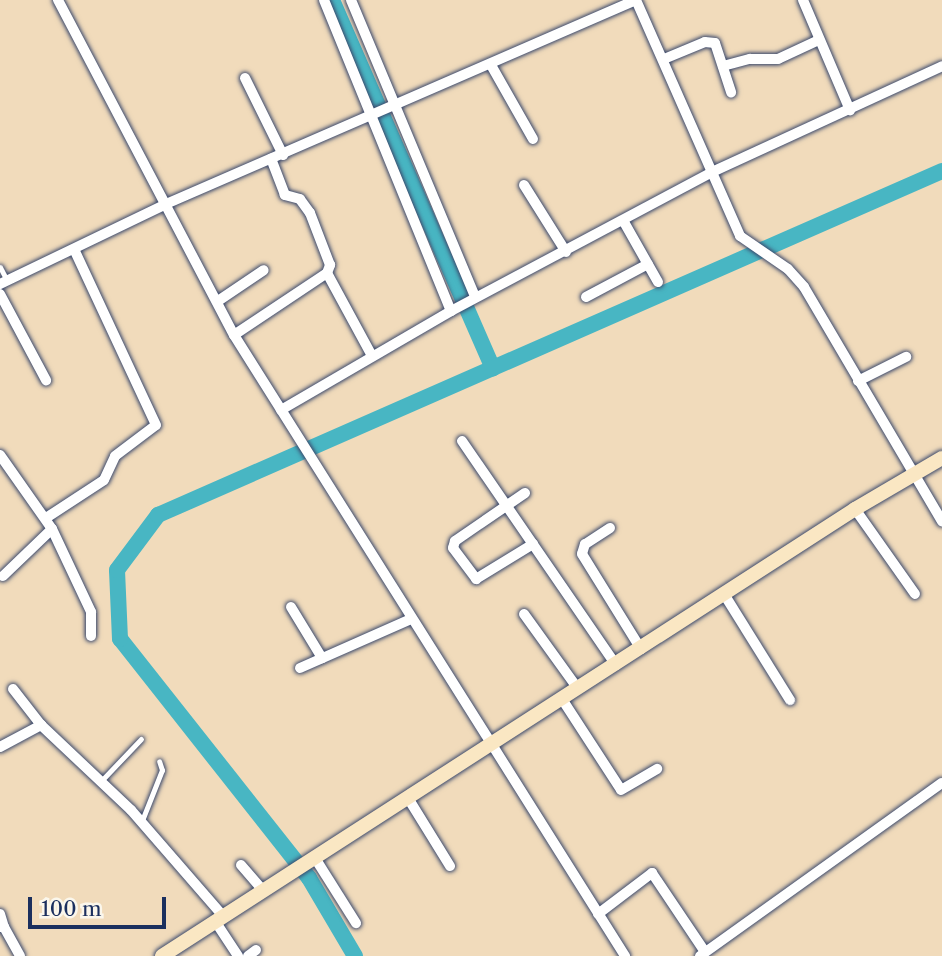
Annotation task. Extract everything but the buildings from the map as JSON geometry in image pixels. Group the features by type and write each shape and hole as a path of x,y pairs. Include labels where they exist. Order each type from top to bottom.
{"street":[{"path":"58,0 234,335 297,440 625,956"},
{"path":"324,0 452,310"},
{"path":"351,0 391,109 472,299"},
{"path":"3,282 166,204 391,109 636,0 740,236 753,248 788,269 804,288 942,522"},
{"path":"803,0 850,110"},
{"path":"723,66 750,59 778,60 819,40"},
{"path":"664,59 710,41 718,48 731,92"},
{"path":"491,65 533,139"},
{"path":"281,410 452,310 624,222 712,172 942,66"},
{"path":"244,78 283,155"},
{"path":"234,335 327,273 330,262 310,213 300,199 285,195 271,159"},
{"path":"524,186 566,252"},
{"path":"624,222 658,282"},
{"path":"46,518 104,480 115,456 156,425 74,249"},
{"path":"586,297 648,264"},
{"path":"218,301 264,270"},
{"path":"327,273 372,356"},
{"path":"0,294 46,380"},
{"path":"858,381 906,357"},
{"path":"462,441 616,665"},
{"path":"0,455 52,529 91,612 91,636"},
{"path":"162,956 856,509 942,458"},
{"path":"525,493 455,541 453,548 463,566 476,579 533,544"},
{"path":"856,509 915,594"},
{"path":"610,528 585,544 582,554 641,649"},
{"path":"4,576 52,529"},
{"path":"724,594 790,700"},
{"path":"291,607 322,658"},
{"path":"524,614 578,689"},
{"path":"300,668 411,619"},
{"path":"13,689 41,725 141,823 219,919 238,956"},
{"path":"562,699 621,790 657,769"},
{"path":"0,747 41,725"},
{"path":"598,914 653,873 702,954 942,783"},
{"path":"408,798 450,866"},
{"path":"313,859 356,923"},
{"path":"241,865 262,890"},
{"path":"0,914 2,927 20,956"}],"lane":[{"path":"0,267 3,282"},
{"path":"101,781 141,739"},
{"path":"141,823 163,770 159,761"}],"waterway":[{"path":"332,0 493,368"},
{"path":"355,956 309,878 120,639 117,570 158,515 942,171"}]}
